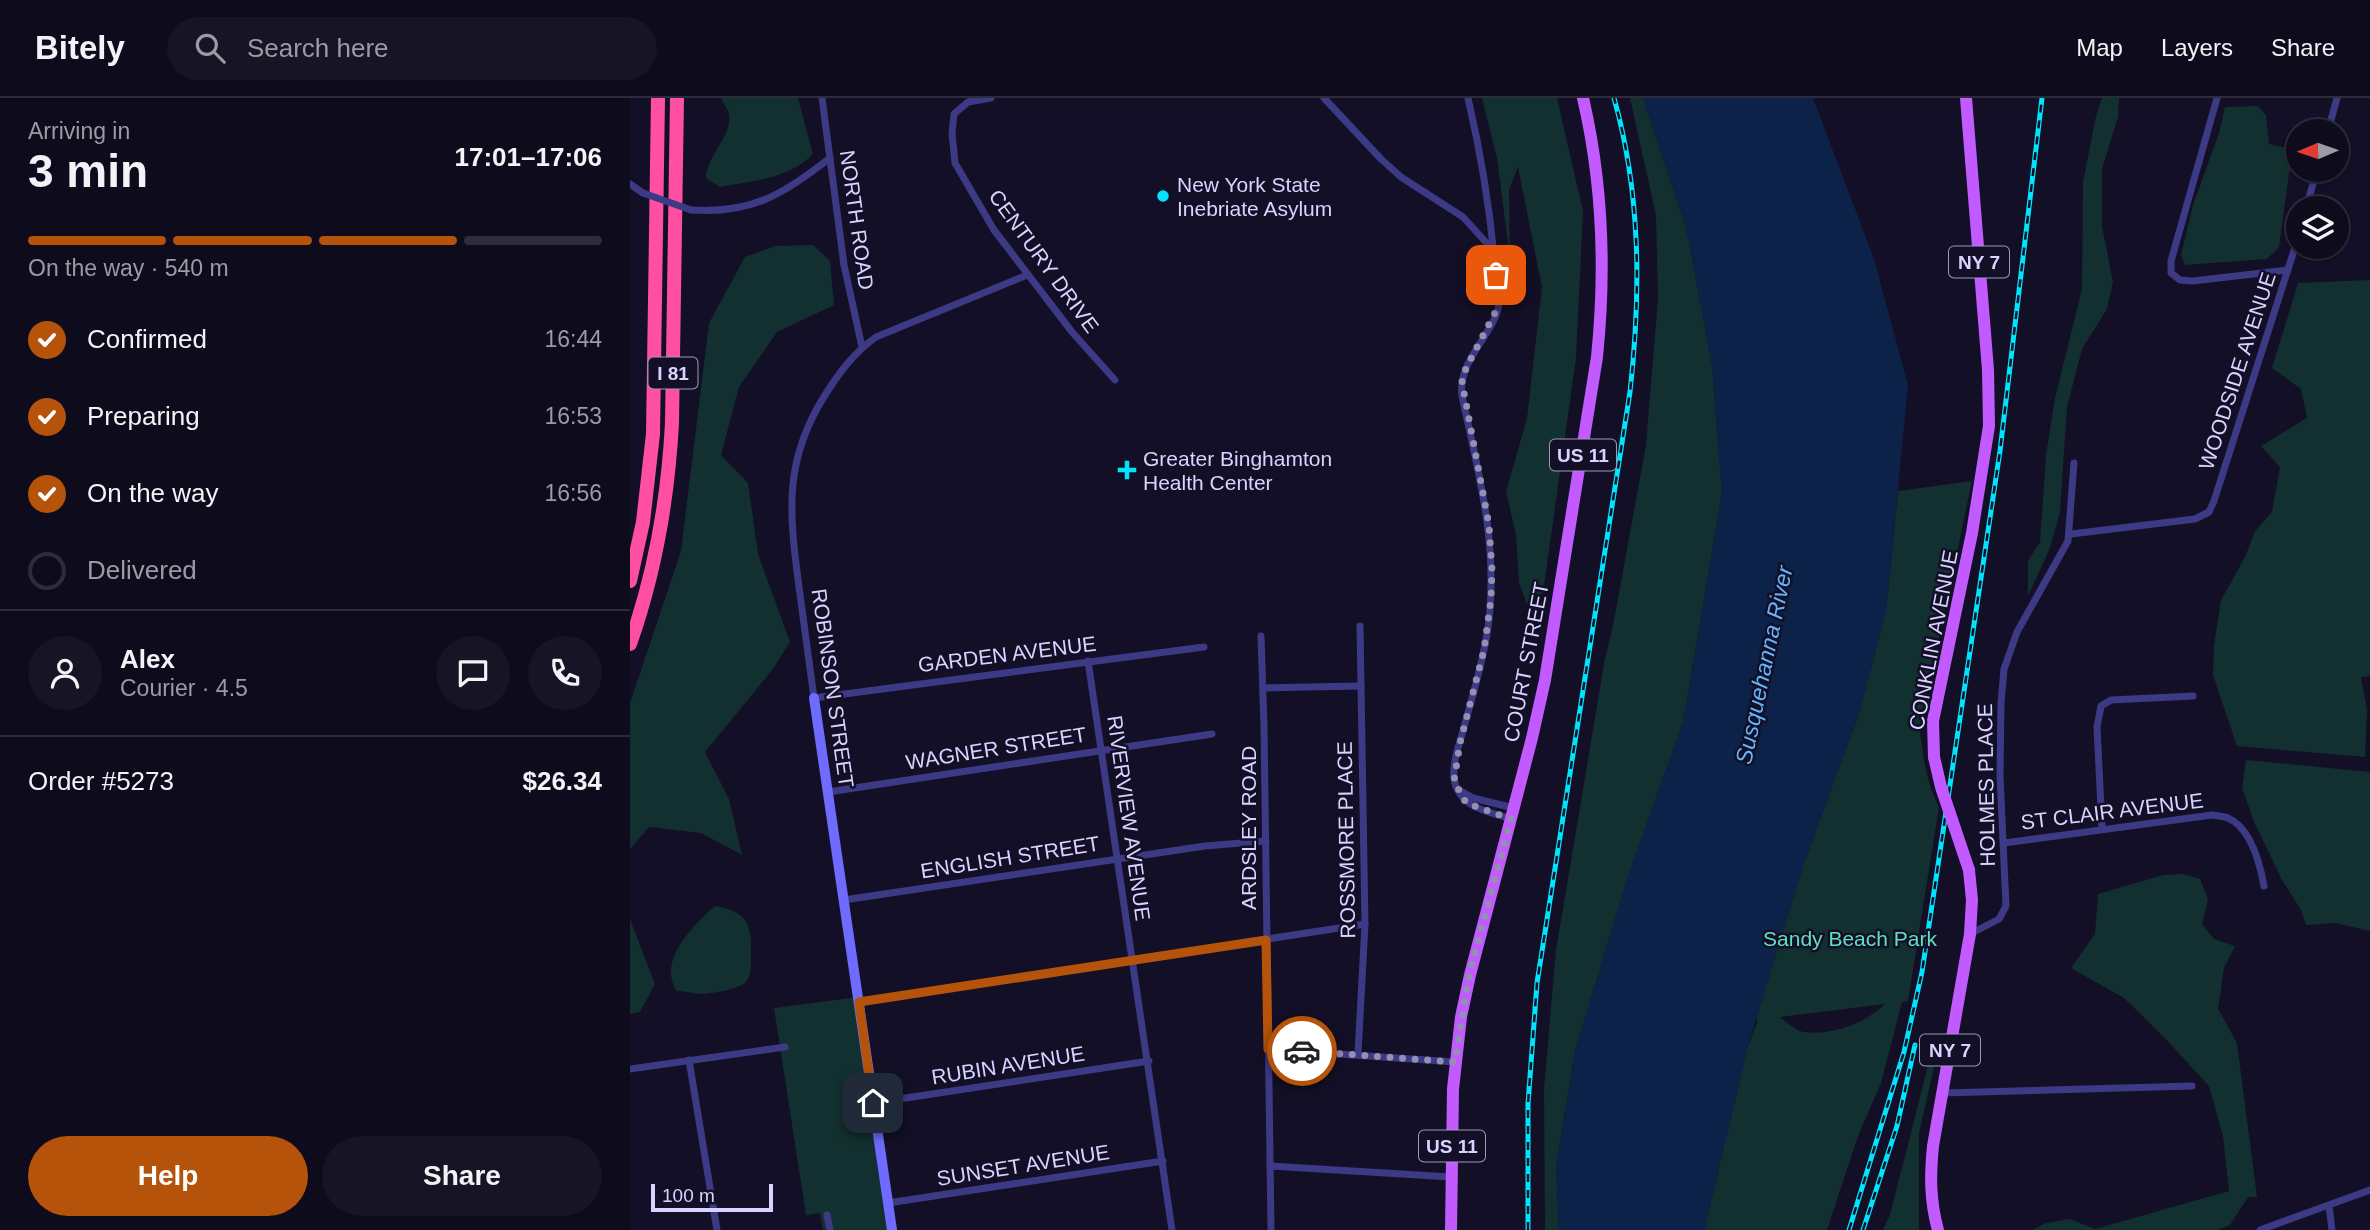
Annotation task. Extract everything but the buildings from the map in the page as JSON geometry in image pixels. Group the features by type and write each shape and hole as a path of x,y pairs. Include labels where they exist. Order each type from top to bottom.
{"highway":[{"name":"I 81","path":"630,581 643,522 653,434 658,98"},
{"name":"I 81","path":"630,644 644,602 660,536 669,468 677,98"}],"main road":[{"name":"COURT STREET","path":"1451,1230 1455,1062 1469,975 1532,738 1551,649 1592,397 1603,268 1601,207 1583,98"},
{"name":"CONKLIN AVENUE","path":"1938,1230 1932,1209 1930,1177 1970,934 1972,900 1964,850 1941,787 1934,757 1933,721 1975,520 1989,426 1988,370 1966,98"}],"street":[{"name":"NORTH ROAD","path":"822,98 844,265 862,347"},
{"name":"CENTURY DRIVE","path":"991,98 968,102 954,114 952,133 955,163 994,230 1027,275 1115,380"},
{"path":"1324,98 1401,177 1463,217 1494,251"},
{"path":"1468,98 1482,160 1498,307 1466,368 1462,382 1489,525 1492,570 1484,650 1454,770 1454,781 1463,799 1470,806 1512,813"},
{"path":"2217,98 2171,261 2171,273 2180,280 2193,281 2288,270"},
{"path":"2331,119 2337,98"},
{"path":"630,184 643,193 691,210 722,210 760,203 796,184 830,158"},
{"name":"WOODSIDE AVENUE","path":"2071,534 2195,519 2206,514 2214,501 2291,259"},
{"name":"ROBINSON STREET","path":"892,1230 791,530 792,482 804,433 840,371 862,347 888,332 1027,275"},
{"name":"HOLMES PLACE","path":"1970,934 1999,919 2006,906 2000,776 2004,669 2017,632 2071,534 2074,463"},
{"name":"ROSSMORE PLACE","path":"1358,1054 1365,924 1360,626"},
{"name":"ARDSLEY ROAD","path":"1261,636 1271,1230"},
{"name":"GARDEN AVENUE","path":"814,698 1204,647"},
{"name":"RIVERVIEW AVENUE","path":"1088,661 1172,1230"},
{"path":"1263,688 1361,686"},
{"path":"2102,828 2097,727 2101,706 2111,700 2193,696"},
{"name":"WAGNER STREET","path":"828,792 1212,734"},
{"name":"ST CLAIR AVENUE","path":"2004,843 2200,815 2227,817 2246,835 2264,886"},
{"name":"ENGLISH STREET","path":"844,900 1119,858 1266,841"},
{"path":"859,1002 1365,924"},
{"path":"630,1069 785,1047"},
{"path":"1268,1049 1455,1062"},
{"path":"689,1060 717,1230"},
{"name":"RUBIN AVENUE","path":"873,1103 1149,1062"},
{"path":"1942,1093 2192,1086"},
{"name":"SUNSET AVENUE","path":"888,1203 1163,1161"},
{"path":"1270,1166 1451,1177"},
{"path":"2260,1230 2370,1190"},
{"path":"2329,1206 2332,1230"},
{"path":"827,1215 830,1230"}],"green space":[{"path":"721,98 798,98 813,154 793,169 781,174 720,187 706,178 707,170 729,122 728,112"},
{"path":"1482,98 1557,98 1583,211 1576,358 1543,593 1527,604 1519,583 1516,535 1506,492 1527,418 1542,287 1518,167 1509,190 1510,258 1497,158"},
{"path":"1630,98 1643,98 1686,227 1712,364 1722,494 1683,722 1627,880 1575,1051 1556,1166 1559,1230 1545,1230 1544,1088 1556,950 1604,664 1646,445 1658,299 1656,215"},
{"path":"2102,98 2119,98 2118,117 2102,169 2102,226 2113,282 2107,309 2082,349 2067,407 2060,512 2050,548 2028,596 2028,561 2040,542 2046,455 2055,398 2082,289 2083,182"},
{"path":"2258,106 2266,115 2269,144 2286,148 2288,182 2279,247 2267,259 2185,265 2181,255 2193,205 2219,133 2225,107"},
{"path":"813,245 830,261 834,305 777,332 739,387 721,455 748,483 758,554 790,642 773,669 705,752 729,799 742,855 701,833 649,827 630,849 630,703 681,551 709,323 745,257 775,246"},
{"path":"2370,280 2370,676 2361,677 2367,710 2365,757 2237,746 2213,675 2214,645 2221,600 2245,557 2255,531 2272,512 2280,467 2261,446 2307,418 2301,389 2272,368 2298,283"},
{"name":"Sandy Beach Park","path":"1972,481 1920,730 1926,770 1939,807 1908,1001 1902,1002 1881,1083 1858,1136 1827,1230 1704,1230 1748,1046 1804,863 1859,713 1886,611 1898,491","holes":["1885,1004 1847,1027 1814,1033 1800,1031 1780,1017"]},
{"path":"2246,760 2370,772 2370,931 2336,923 2306,925 2301,910 2282,880 2254,822 2242,788"},
{"path":"2183,874 2200,879 2208,899 2202,924 2214,939 2235,946 2224,968 2218,1009 2237,1043 2257,1197 2248,1197 2230,1225 2217,1230 2032,1230 2046,1223 2070,1219 2095,1229 2229,1191 2223,1136 2209,1086 2124,998 2071,968 2095,934 2098,894 2163,875"},
{"path":"715,906 736,912 747,923 751,939 749,977 743,984 720,992 704,994 677,991 672,979 674,956 697,923"},
{"path":"630,919 655,984 640,1012 630,1014"},
{"path":"858,997 892,1230 823,1230 820,1213 806,1215 774,1008"},
{"path":"1936,1034 1936,1059 1919,1133 1919,1230 1883,1230 1890,1215"}],"water":[{"name":"Susquehanna River","path":"1643,98 1813,98 1874,259 1908,385 1886,611 1859,713 1804,863 1748,1046 1704,1230 1559,1230 1556,1166 1575,1051 1627,880 1683,722 1722,494 1712,364 1686,227"}],"railway":[{"path":"1528,1230 1528,1104 1537,983 1634,355 1637,281 1634,207 1623,134 1614,98"},
{"path":"1849,1230 1904,1052 1922,972 2000,451 2042,98"},
{"path":"1863,1230 1897,1126 1915,1045"}],"way so far":[{"path":"1302,1051 1455,1062 1469,975 1511,819 1466,803 1454,781 1456,760 1484,650 1492,570 1489,525 1461,389 1466,368 1498,307 1496,275"}],"place":[{"name":"New York State Inebriate Asylum","path":"1163,196"},
{"name":"Greater Binghamton Health Center","path":"1127,470"}],"route":[{"path":"873,1103 859,1002 1266,940 1268,1049 1302,1051"}]}
